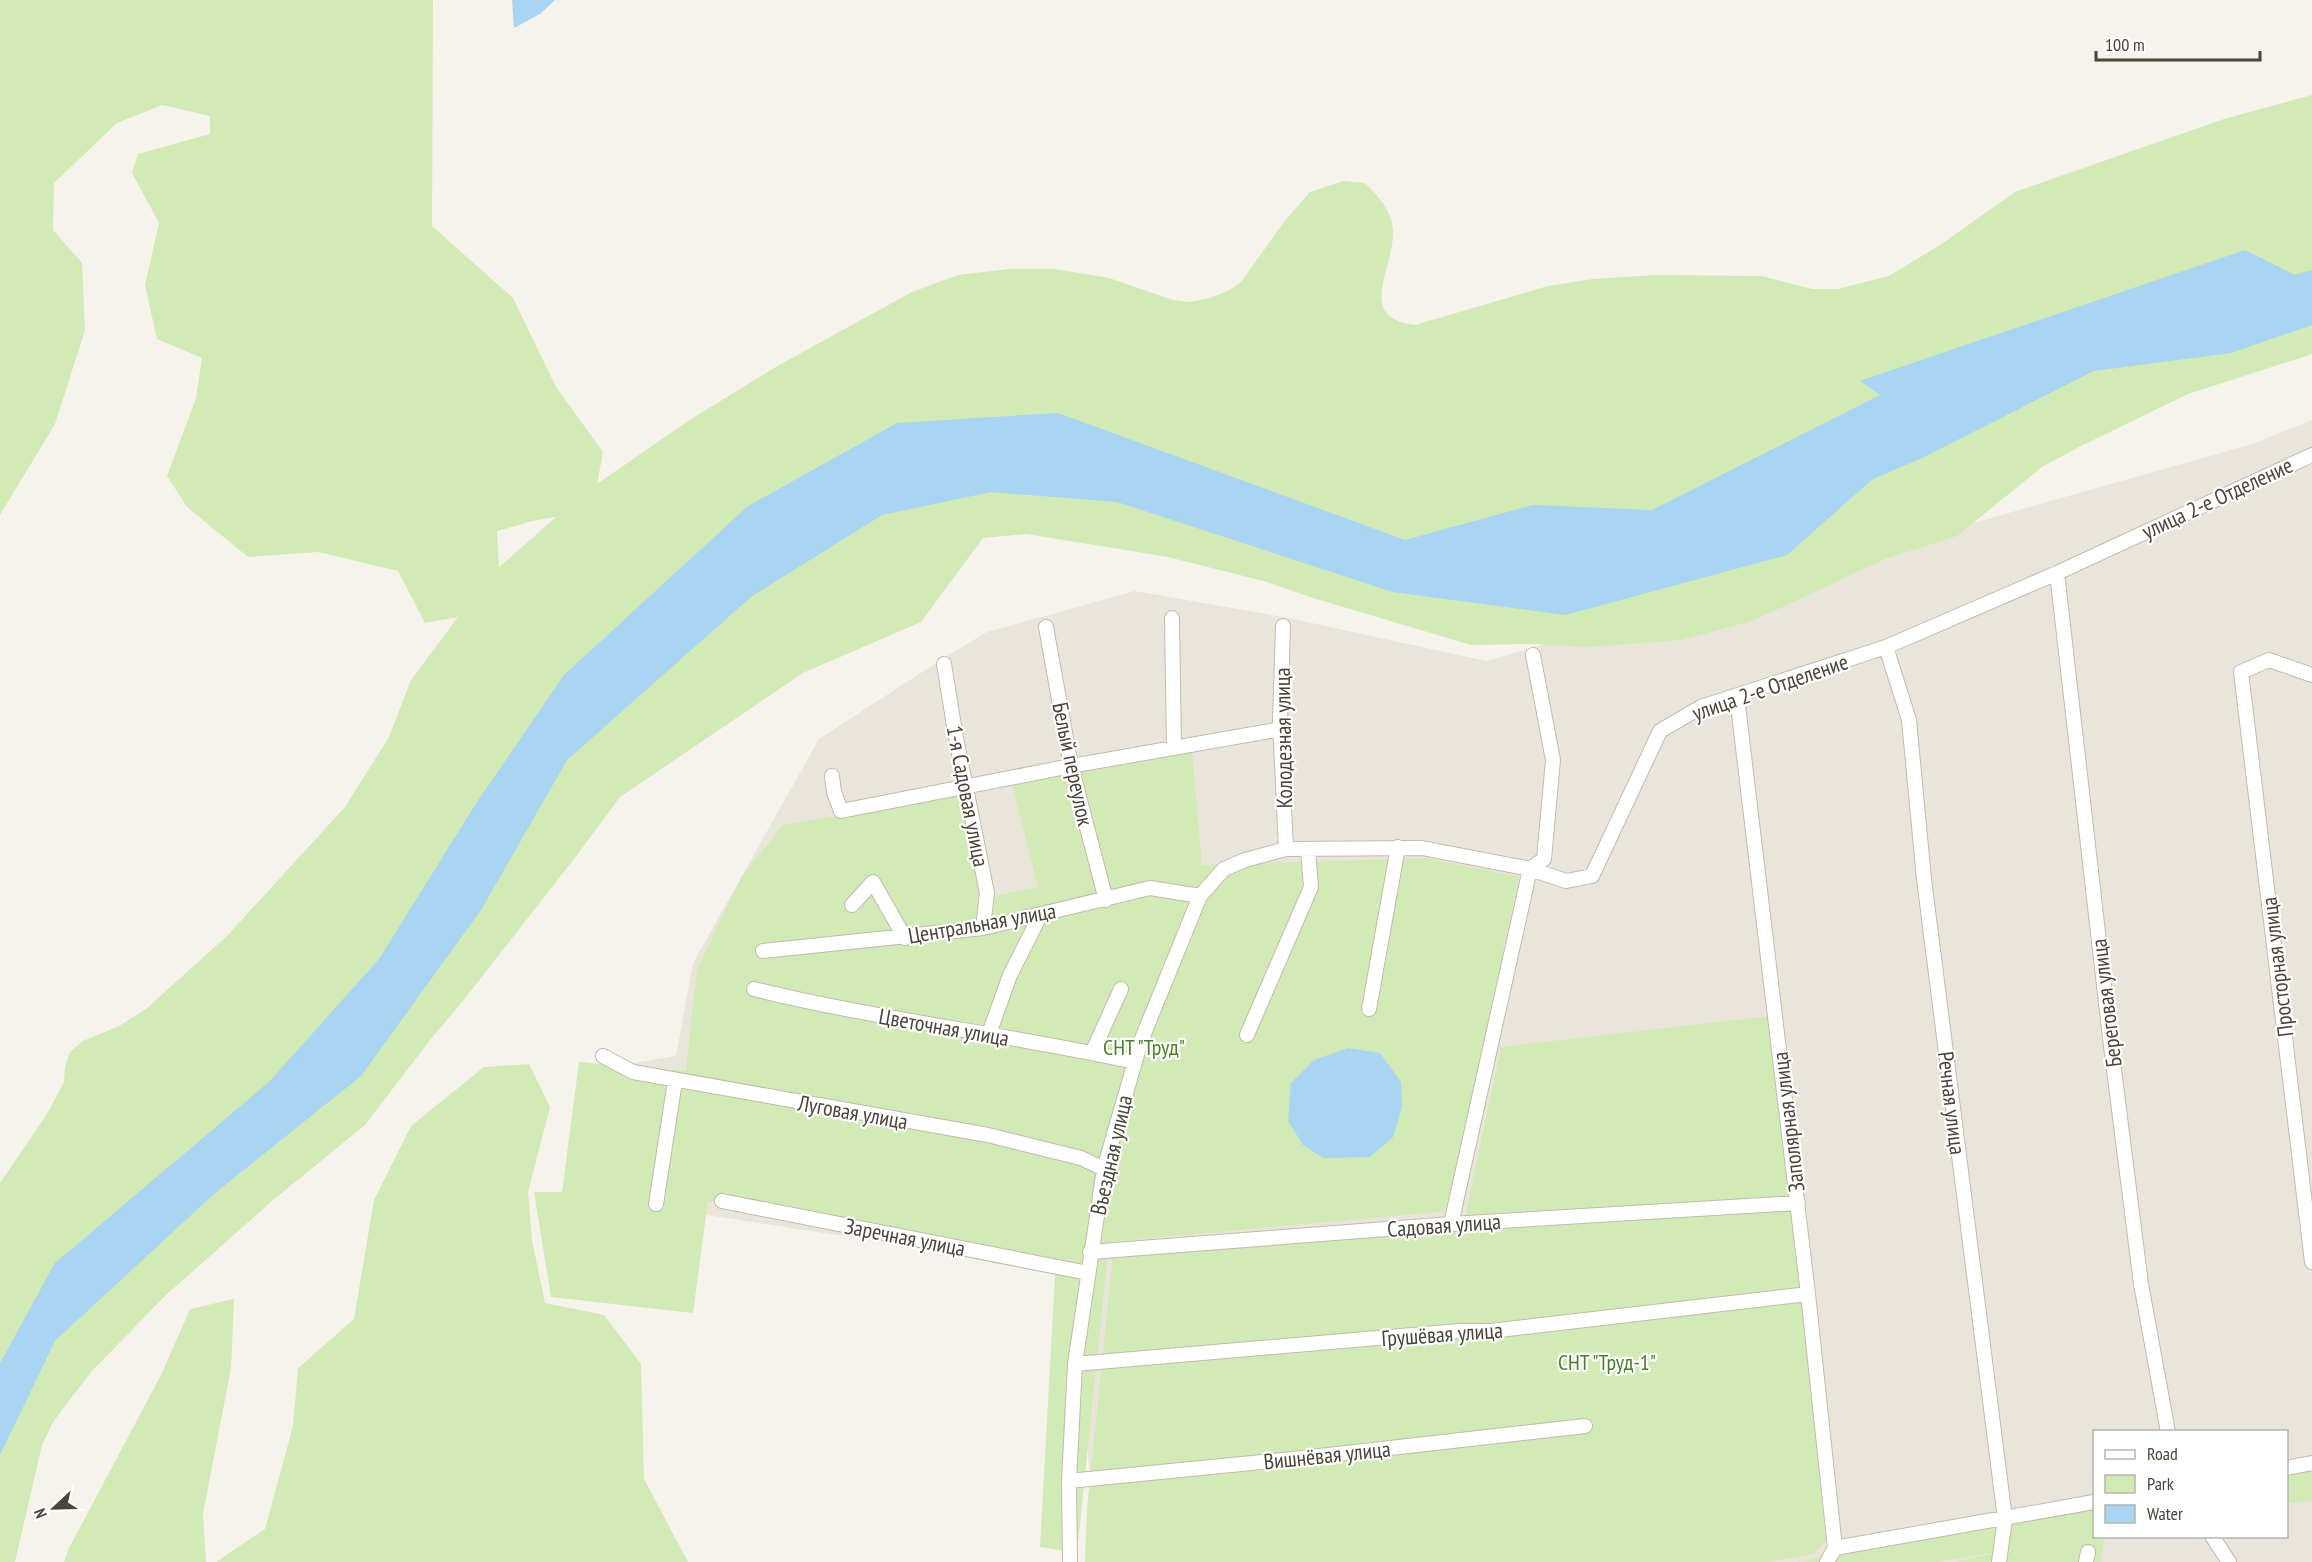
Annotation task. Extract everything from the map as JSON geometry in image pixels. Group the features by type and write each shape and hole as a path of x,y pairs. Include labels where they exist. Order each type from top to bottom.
{"street":[{"name":"улица 2-е Отделение","path":"1286,849 1422,848 1530,869 1566,881 1592,876 1660,731 1701,707 1886,647 2057,573 2312,454"},
{"name":"Береговая улица","path":"2057,573 2111,1050 2141,1284 2168,1430"},
{"path":"1172,618 1174,748"},
{"name":"Колодезная улица","path":"1283,626 1281,729 1286,849"},
{"name":"Белый переулок","path":"1046,627 1071,766 1106,900"},
{"name":"Речная улица","path":"1886,647 1909,720 1924,879 2005,1519 1999,1562"},
{"path":"1451,1224 1530,869 1544,859 1553,760 1533,655"},
{"name":"Просторная улица","path":"2312,675 2269,660 2241,672 2312,1262"},
{"name":"1-я Садовая улица","path":"944,664 956,738 987,893 983,928"},
{"name":"Заполярная улица","path":"1737,697 1798,1203 1835,1548"},
{"path":"832,776 834,792 842,811 1071,766 1281,729"},
{"path":"1370,1009 1398,847"},
{"name":"Въездная улица","path":"1070,1562 1069,1481 1075,1364 1104,1169 1135,1062 1200,896 1224,869 1245,860 1286,849"},
{"path":"1247,1035 1311,887 1308,850"},
{"path":"852,905 873,882 905,938"},
{"name":"Центральная улица","path":"762,951 905,938 983,928 1150,888 1200,896"},
{"path":"989,1034 1010,975 1041,914"},
{"name":"Цветочная улица","path":"753,989 819,1005 1135,1062"},
{"path":"1092,1053 1121,989"},
{"name":"Луговая улица","path":"603,1056 633,1072 988,1135 1081,1158 1104,1169"},
{"path":"656,1204 675,1081"},
{"name":"Заречная улица","path":"722,1201 1088,1273"},
{"name":"Садовая улица","path":"1090,1252 1451,1224 1798,1203"},
{"name":"Грушёвая улица","path":"1075,1364 1448,1332 1491,1331 1808,1294"},
{"name":"Вишнёвая улица","path":"1069,1481 1293,1459 1585,1425"},
{"path":"2288,1468 2312,1463"},
{"path":"1827,1562 1835,1548 2093,1502"},
{"path":"2213,1538 2229,1562"}],"shaded area":[{"path":"2312,420 2312,1562 1096,1562 1095,1525 1070,1271 583,1196 602,1068 676,1056 693,963 819,739 987,632 1135,591 1289,618 1486,661 2252,444"}],"green space":[{"path":"0,0 433,0 432,226 513,298 556,387 603,452 597,484 688,421 779,365 912,292 958,275 1009,269 1054,269 1109,278 1173,300 1189,302 1210,298 1230,290 1241,282 1284,222 1310,192 1343,181 1365,183 1390,216 1393,230 1392,245 1382,289 1382,302 1386,313 1397,320 1415,325 1548,286 1593,279 1655,275 1762,276 1812,289 1838,289 1889,276 1940,245 2015,192 2224,119 2312,95 2312,354 2188,394 2042,467 1957,536 1885,559 1752,621 1681,640 1588,647 1532,644 1471,645 1267,582 1168,557 1027,534 983,538 921,622 803,673 620,797 365,1125 272,1201 165,1296 91,1372 53,1422 42,1445 15,1562 0,1562 0,1183 47,1114 64,1082 65,1067 70,1052 83,1041 119,1026 146,1009 228,935 345,807 389,737 411,680 458,617 425,623 398,571 318,552 248,557 187,507 167,476 196,398 202,358 157,339 145,285 159,223 132,173 138,154 210,134 210,116 162,105 117,123 54,183 53,230 82,263 85,330 55,424 0,515","holes":["555,518 499,567 497,531 533,521"]},
{"name":"СНТ \"Труд\"","path":"1192,753 1202,865 1426,858 1519,877 1448,1211 1109,1242 1077,1553 1040,1547 1055,1275 708,1201 693,1313 551,1297 534,1192 562,1192 579,1062 686,1071 697,969 742,876 783,825 961,794 985,898 1038,887 1012,784"},
{"name":"СНТ \"Труд-1\"","path":"1771,1016 1826,1541 1813,1554 1767,1562 1085,1562 1087,1509 1113,1255 1464,1222 1501,1047"},
{"path":"529,1064 550,1107 528,1192 532,1240 545,1303 604,1315 641,1364 644,1479 688,1562 216,1562 265,1529 293,1426 298,1368 354,1319 374,1200 411,1126 484,1067"},
{"path":"234,1299 231,1368 203,1514 206,1562 64,1562 69,1548 161,1375 190,1309"},
{"path":"2312,1466 2312,1500 2288,1504 2288,1471"},
{"path":"2093,1507 2093,1538 2104,1538 2101,1562 1956,1562 2003,1551 1935,1562 1797,1562"}],"water":[{"path":"512,0 555,0 540,14 514,28"},
{"path":"2245,250 2295,275 2312,270 2312,325 2231,353 2094,371 1920,459 1873,479 1787,555 1565,615 1393,592 1117,502 991,492 882,515 751,597 567,760 481,910 361,1076 215,1193 55,1341 0,1455 0,1363 55,1263 269,1082 379,959 475,805 564,675 748,506 897,423 1058,413 1405,540 1533,505 1652,510 1880,395 1860,381"},
{"path":"1348,1048 1380,1053 1401,1082 1402,1107 1393,1137 1370,1157 1323,1158 1303,1145 1288,1121 1291,1083 1314,1060"}]}
